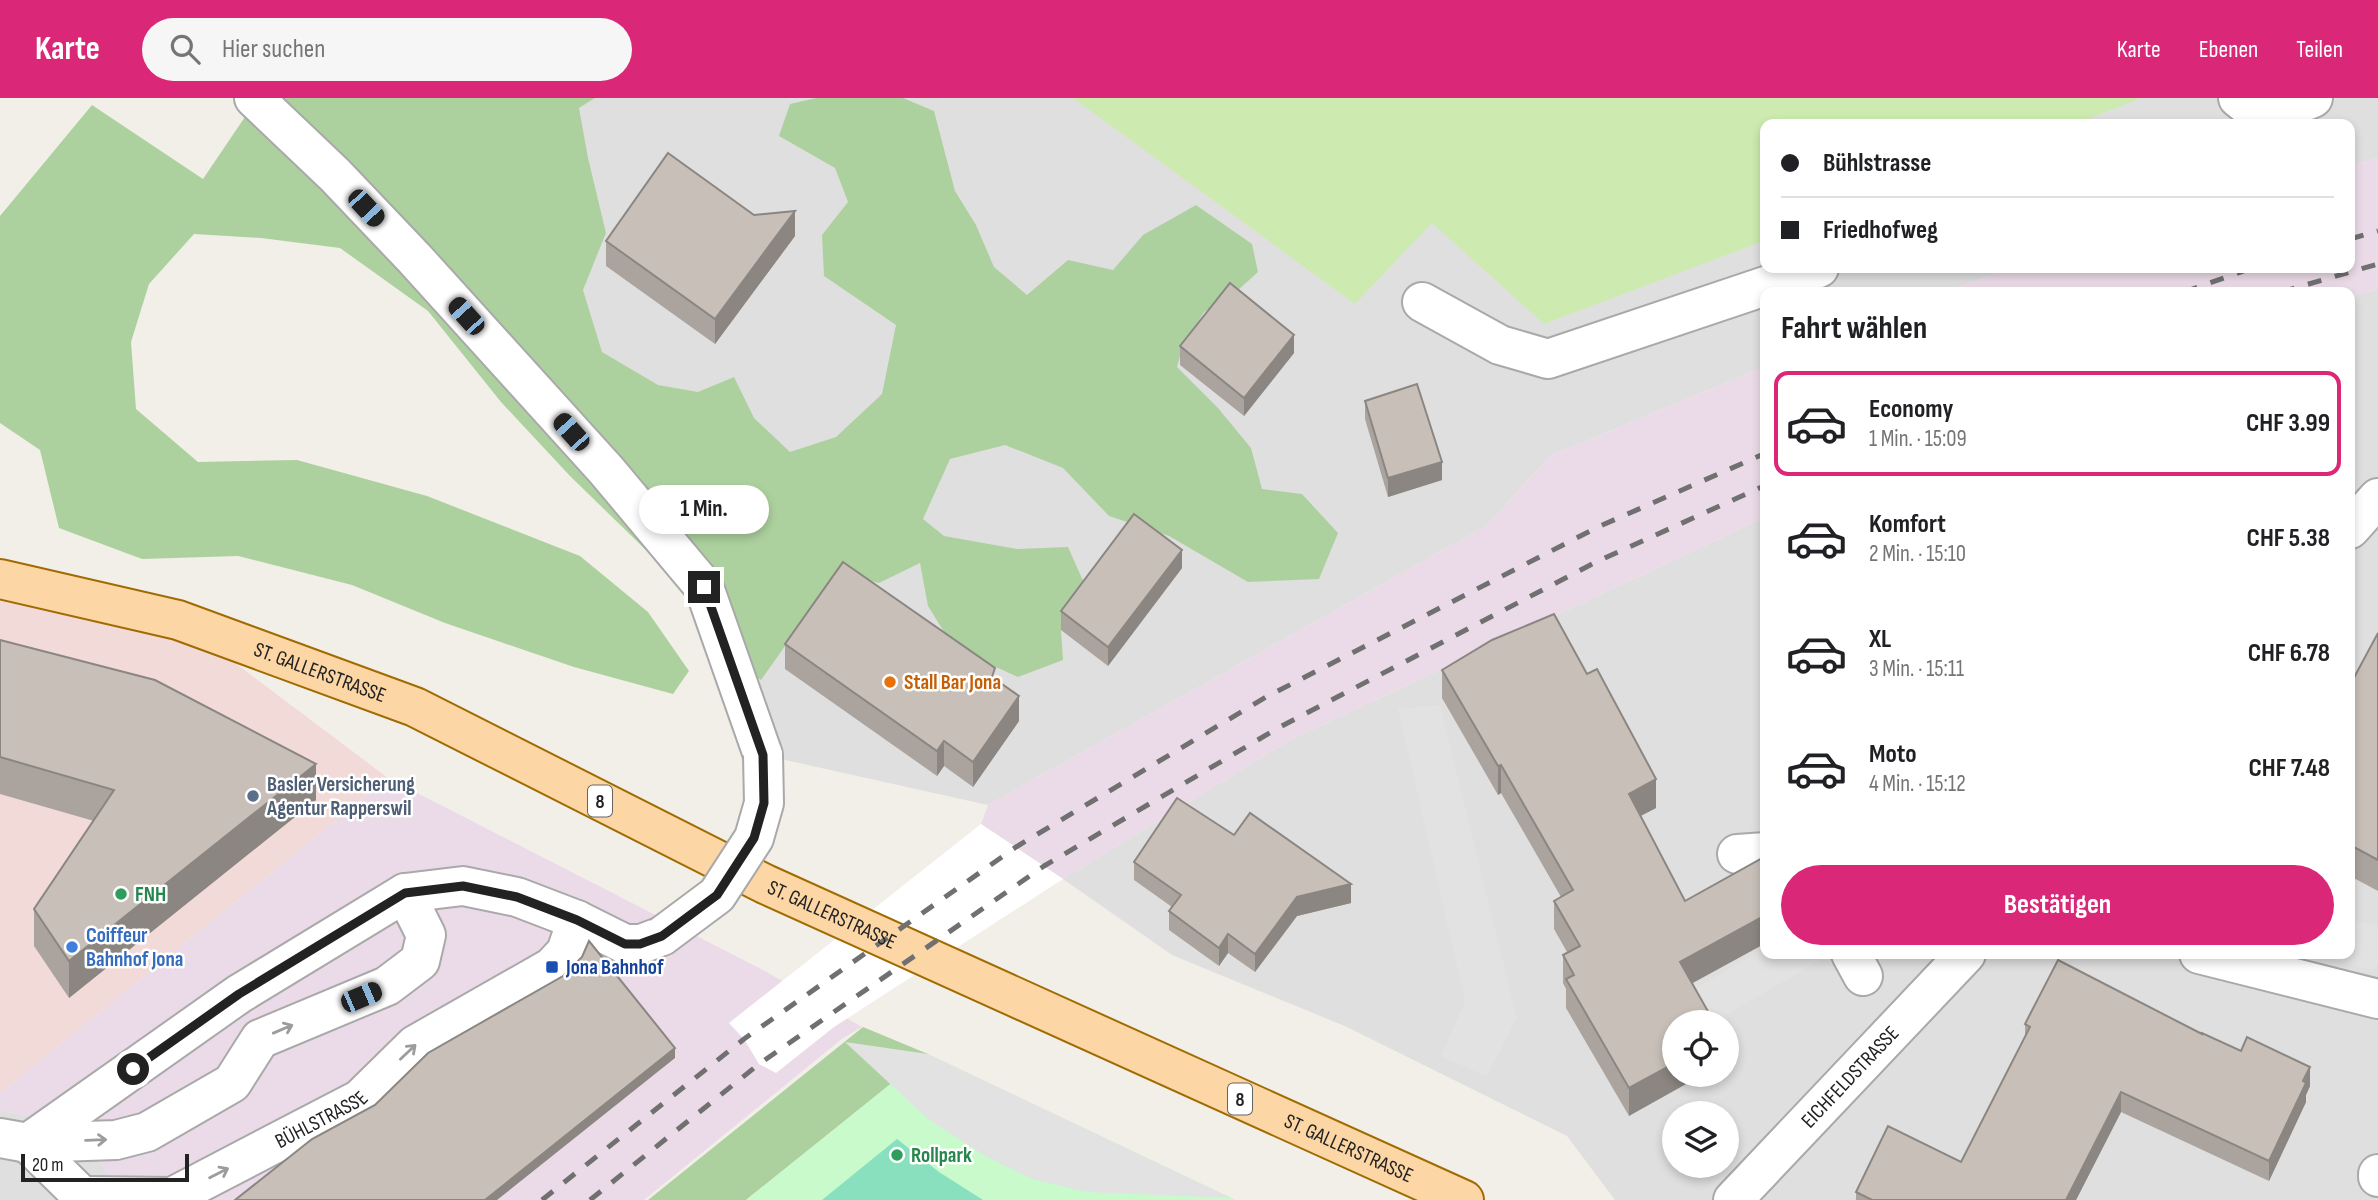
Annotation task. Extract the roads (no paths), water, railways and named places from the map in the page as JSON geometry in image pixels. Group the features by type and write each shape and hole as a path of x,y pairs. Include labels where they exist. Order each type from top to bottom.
{"main road":[{"name":"ST. GALLERSTRASSE","path":"0,579 178,620 415,707 765,884 1464,1200"}],"street":[{"path":"14,1141 239,994 405,893 463,886 517,897 577,920 625,944 640,944 662,936 717,895 754,838 764,803 763,755 704,587 606,470 414,258 335,175 254,98"},
{"path":"2248,113 2313,98"},
{"path":"1762,287 1804,273"},
{"path":"1422,302 1500,345 1548,359 1760,288"},
{"path":"2355,523 2378,498"},
{"path":"14,1141 117,1140 147,1132 232,1083 260,1039 387,986 420,961 426,935 405,893"},
{"name":"BÜHLSTRASSE","path":"14,1141 85,1198 172,1197 360,1100 415,1045 552,967 566,952 577,920"},
{"name":"EICHFELDSTRASSE","path":"1732,1200 1961,959"},
{"path":"2219,959 2378,999"}],"railway":[{"path":"2355,238 2378,231"},
{"path":"2355,271 2378,264"},
{"path":"2198,287 2238,273"},
{"path":"2298,287 2347,273"},
{"path":"542,1200 744,1039 1016,847 1266,697 1598,527 1760,456"},
{"path":"590,1200 759,1064 1044,866 1278,728 1596,562 1760,488"}],"place":[{"name":"Stall Bar Jona","path":"890,682"},
{"name":"Basler Versicherung Agentur Rapperswil","path":"253,796"},
{"name":"FNH","path":"121,894"},
{"name":"Coiffeur Bahnhof Jona","path":"72,947"},
{"name":"Jona Bahnhof","path":"552,967"},
{"name":"Rollpark","path":"897,1155"}]}
